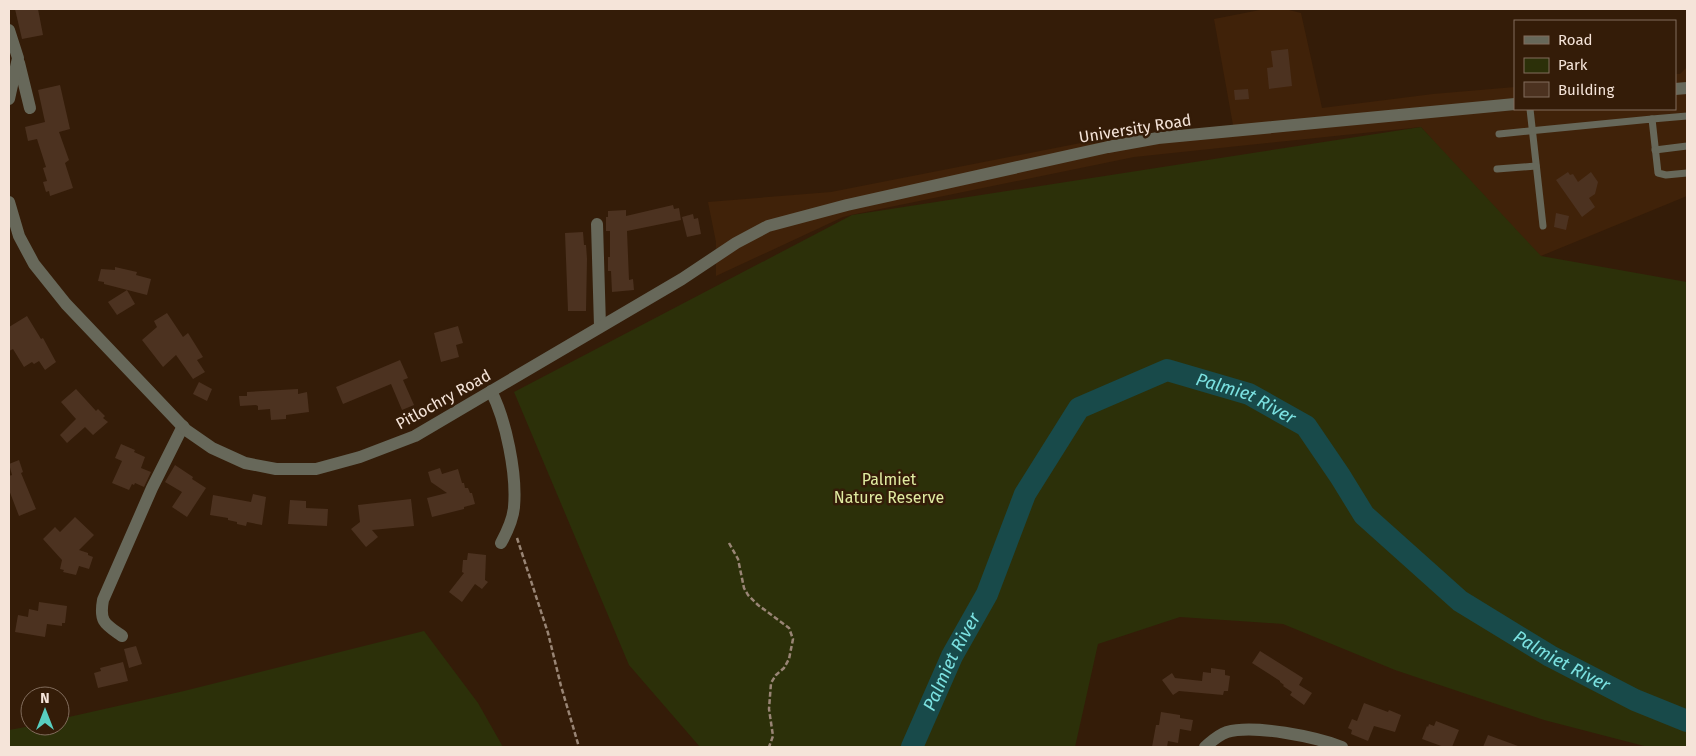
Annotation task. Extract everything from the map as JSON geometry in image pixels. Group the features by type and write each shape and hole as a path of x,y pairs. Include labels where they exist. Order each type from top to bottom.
{"street":[{"path":"9,30 30,108"},
{"path":"9,99 18,58"},
{"name":"University Road","path":"768,226 847,205 1108,147 1158,138 1514,104"},
{"name":"Pitlochry Road","path":"9,202 19,236 34,264 66,304 183,426 212,448 244,463 276,469 316,469 360,457 415,436 682,279 736,243 768,226"},
{"path":"597,224 600,326"},
{"path":"491,391 498,405 504,425 511,459 514,507 511,521 501,543"},
{"path":"122,636 106,625 102,618 103,600 152,488 183,426"},
{"path":"1205,747 1215,738 1226,732 1236,730 1252,730 1312,738 1342,747"}],"lane":[{"path":"1530,110 1543,226"},
{"path":"1499,134 1687,116"},
{"path":"1652,119 1658,173 1666,175 1687,173"},
{"path":"1655,150 1687,146"},
{"path":"1498,169 1536,166"}],"path":[{"path":"511,521 548,633 561,686 580,747"},
{"path":"729,543 738,559 744,588 748,596 789,628 793,639 789,659 784,668 770,683 769,709 774,736 769,747"}],"shaded area":[{"path":"1265,9 1285,9 1301,13 1322,108 1433,94 1514,87 1514,110 1676,110 1676,74 1680,74 1687,67 1687,196 1536,258 1421,127 1134,157 851,215 716,276 716,242 708,202 831,192 1111,137 1233,125 1214,19"}],"green space":[{"name":"Palmiet Nature Reserve","path":"1421,127 1541,256 1687,282 1687,747 1648,747 1544,720 1395,670 1283,624 1180,617 1098,644 1075,747 700,747 629,665 514,392 852,215"},
{"path":"424,631 478,703 503,747 9,747 9,730 20,728 20,736 70,736 70,717 184,691"}],"building":[{"path":"15,9 38,9 43,35 22,39"},
{"path":"1288,49 1292,86 1269,89 1267,68 1273,67 1271,51"},
{"path":"60,85 70,129 59,132 69,160 65,163 73,188 50,196 49,191 46,192 43,182 47,181 43,168 46,167 37,139 28,141 25,127 45,122 38,90"},
{"path":"1248,89 1249,99 1235,100 1234,90"},
{"path":"1568,172 1570,175 1573,174 1578,182 1591,172 1598,182 1595,194 1589,198 1595,207 1582,217 1556,180"},
{"path":"673,205 674,209 679,208 681,220 627,231 629,280 633,279 634,290 612,292 611,271 608,271 610,231 606,231 608,211 626,210 626,216"},
{"path":"1556,213 1569,216 1566,230 1554,227"},
{"path":"693,214 694,219 698,218 701,234 687,237 682,217"},
{"path":"583,232 587,259 586,311 568,311 565,233"},
{"path":"115,267 137,272 136,275 151,279 147,295 98,281 101,269 115,270"},
{"path":"127,290 135,304 117,315 108,302"},
{"path":"167,313 183,337 188,333 203,357 197,360 205,372 193,379 176,355 163,367 142,340 157,327 154,321"},
{"path":"27,316 41,339 43,338 56,362 45,370 39,361 34,364 32,362 24,367 13,349 9,351 9,327"},
{"path":"458,326 463,343 456,345 459,357 441,362 434,333"},
{"path":"400,360 408,378 403,380 414,405 402,410 391,384 343,404 336,387"},
{"path":"199,382 212,389 207,401 193,394"},
{"path":"76,389 96,411 98,409 105,416 103,418 108,422 93,435 85,427 67,443 60,435 76,419 61,402"},
{"path":"298,389 298,394 307,392 309,412 286,415 286,419 271,420 270,409 258,410 256,405 240,406 239,396 247,396 247,392"},
{"path":"121,444 145,457 141,468 151,472 144,487 135,483 134,485 132,484 129,490 112,483 122,461 115,458"},
{"path":"19,460 23,472 21,473 36,509 19,516 9,490 9,476 12,475 9,464"},
{"path":"175,465 206,488 187,517 172,507 182,492 165,482"},
{"path":"440,468 442,474 458,469 462,483 472,493 475,504 464,507 464,509 432,517 427,498 447,493 431,482 428,472"},
{"path":"253,494 266,497 262,525 247,522 246,526 228,520 228,518 210,515 213,495 251,502"},
{"path":"411,499 414,526 372,530 378,537 366,547 351,529 360,522 358,505"},
{"path":"290,500 306,501 306,508 328,509 327,526 288,524"},
{"path":"75,517 94,535 79,550 93,557 89,569 79,566 76,575 63,572 64,570 60,569 62,560 43,539 55,527 60,532"},
{"path":"468,553 486,555 485,580 488,582 482,589 475,584 462,602 449,592 464,573 462,572 463,560 467,560"},
{"path":"39,602 67,606 65,623 62,623 62,626 47,624 45,637 15,632 18,615 28,617 29,609 38,611"},
{"path":"136,646 142,664 129,668 124,649"},
{"path":"1260,651 1303,678 1299,685 1312,693 1304,705 1290,695 1292,692 1283,686 1280,681 1252,663"},
{"path":"123,662 128,681 98,688 94,673 101,671 100,668"},
{"path":"1211,668 1225,670 1225,675 1230,676 1228,691 1224,691 1223,695 1179,691 1173,695 1162,680 1172,673 1175,678 1202,681 1203,672 1211,673"},
{"path":"1364,703 1401,715 1395,732 1374,726 1368,741 1351,734 1352,730 1348,728 1352,719 1357,721"},
{"path":"1161,712 1180,715 1180,718 1193,720 1191,731 1180,729 1178,743 1168,741 1167,747 1152,747 1156,725 1159,725"},
{"path":"1436,721 1459,730 1452,747 1444,747 1422,739 1427,726 1429,724 1434,726"},
{"path":"1488,735 1518,746 1483,747"}],"waterway":[{"name":"Palmiet River","path":"912,747 952,656 987,594 1025,494 1079,408 1167,370 1249,394 1306,426 1364,515 1460,601 1550,656 1635,700 1687,721"}]}
